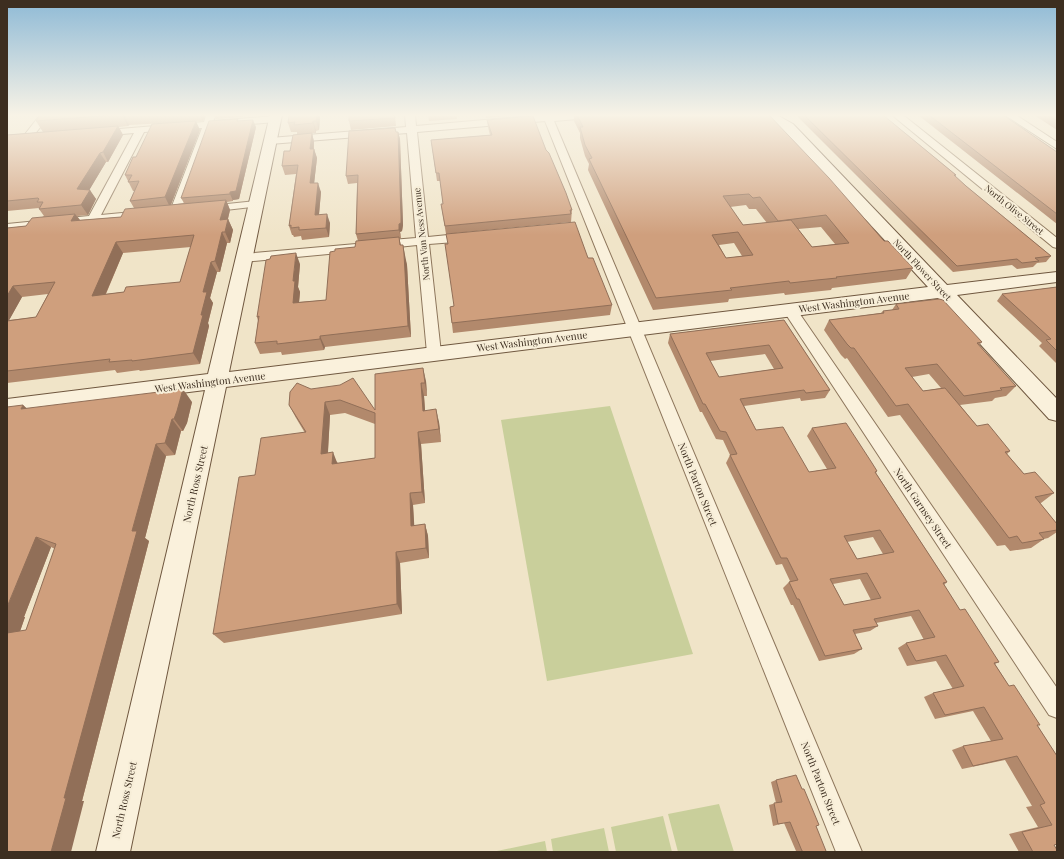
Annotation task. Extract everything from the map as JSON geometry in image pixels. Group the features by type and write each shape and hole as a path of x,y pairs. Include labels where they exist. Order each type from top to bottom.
{"street":[{"path":"93,219 127,155"},
{"path":"176,212 197,155"},
{"name":"North Ross Street","path":"113,852 267,155"},
{"name":"North Van Ness Avenue","path":"414,155 434,353"},
{"name":"North Parton Street","path":"561,155 585,225 635,329 849,852"},
{"name":"North Flower Street","path":"817,155 1057,413"},
{"name":"North Olive Street","path":"947,155 1057,244"},
{"path":"7,227 256,204"},
{"path":"244,258 478,236"},
{"name":"West Washington Avenue","path":"7,407 434,353 1057,278"},
{"path":"873,300 921,302 959,309"},
{"name":"North Garnsey Street","path":"790,310 1057,707"}],"green space":[{"path":"610,406 693,654 547,681 501,420"},
{"path":"719,804 734,852 678,852 668,814"},
{"path":"663,816 672,852 616,852 611,827"},
{"path":"604,828 609,852 553,852 551,839"},
{"path":"545,841 547,852 492,852"}],"building":[{"path":"7,155 99,155 77,189 90,190 81,205 39,209 43,202 37,202 39,199 38,198 7,201"},
{"path":"137,155 182,155 165,197 130,201 139,181 128,182 132,175 125,175 133,157 136,157"},
{"path":"197,155 245,155 236,191 230,192 230,194 181,198"},
{"path":"283,155 313,155 310,183 318,183 315,215 327,214 326,228 299,230 299,227 291,228 291,225 289,226 298,165 282,166"},
{"path":"347,155 399,155 401,216 399,230 356,234 358,175 346,176"},
{"path":"433,155 550,155 566,193 572,210 570,210 571,214 445,226 441,204 443,204 439,173 436,173"},
{"path":"590,155 807,155 884,241 888,241 913,268 790,283 789,281 730,288 732,290 656,298 589,159 592,158","holes":["749,194 753,198 760,197 778,221 826,215 849,243 812,247 791,220 743,225 723,196","738,232 753,255 726,258 712,235"]},
{"path":"845,155 932,155 956,175 954,175 966,186 1051,256 1035,258 1039,261 1022,263 1017,259 957,266"},
{"path":"981,155 1057,155 1057,214"},
{"path":"226,200 220,220 228,219 225,232 222,232 215,261 211,262 203,292 207,292 201,315 203,315 193,353 132,361 109,362 110,359 7,371 7,321 36,317 55,282 13,286 7,296 7,228 26,226 32,218 75,214 71,221 121,217 125,209","holes":["194,235 180,282 126,287 124,292 92,296 116,242"]},
{"path":"575,222 588,258 593,258 612,305 452,323 450,307 454,306 445,244 448,244 446,234"},
{"path":"399,237 400,245 403,245 404,254 408,326 320,336 320,339 277,344 277,341 255,343 259,316 257,317 266,260 270,259 271,256 296,253 293,281 295,281 293,303 326,300 330,252 335,251 335,249 355,247 356,241"},
{"path":"1057,287 1057,351 1046,340 1051,339 1002,294"},
{"path":"939,299 943,300 982,342 977,343 1016,386 1000,388 1002,390 964,396 937,364 905,368 923,391 945,388 977,426 988,424 1010,451 1005,452 1024,474 1035,472 1054,493 1035,497 1057,524 1057,530 1039,533 1044,539 1022,543 1017,536 1009,538 908,404 896,406 854,348 851,348 847,344 829,320 884,313 883,311 899,309 896,304"},
{"path":"784,320 830,390 806,393 804,390 740,399 756,430 783,427 809,472 836,468 812,428 846,423 877,471 875,472 947,582 943,583 960,610 965,609 999,662 994,663 1009,686 1014,685 1040,725 1037,725 1057,756 1057,844 1054,845 1057,852 1033,852 1022,832 1052,825 1040,805 1045,803 1017,756 973,766 963,746 1003,739 984,707 945,715 933,693 964,686 946,655 916,661 906,643 935,637 919,610 874,619 878,626 853,630 862,649 825,656 799,599 797,599 789,582 798,580 787,558 781,558 730,455 737,454 726,432 720,431 705,404 703,404 670,334","holes":["769,345 783,368 719,377 706,353","880,530 894,552 857,559 844,536","867,573 881,598 844,605 830,579"]},
{"path":"423,368 425,383 421,383 423,411 436,409 439,429 418,432 422,492 410,493 411,526 425,524 426,548 396,552 397,604 213,634 239,477 255,475 261,438 306,432 289,405 290,392 297,383 311,389 340,385 353,378 375,410 375,374","holes":["340,400 375,413 375,458 332,464 333,452 321,454 325,402"]},
{"path":"183,389 177,411 174,419 172,419 165,443 156,444 132,531 137,531 64,798 66,798 51,852 7,852 7,633 26,630 56,544 36,537 7,607 7,407 23,405 21,409"},
{"path":"796,775 802,789 804,789 819,825 816,826 826,851 802,851 790,822 778,824 774,803 782,802 776,780"}]}
